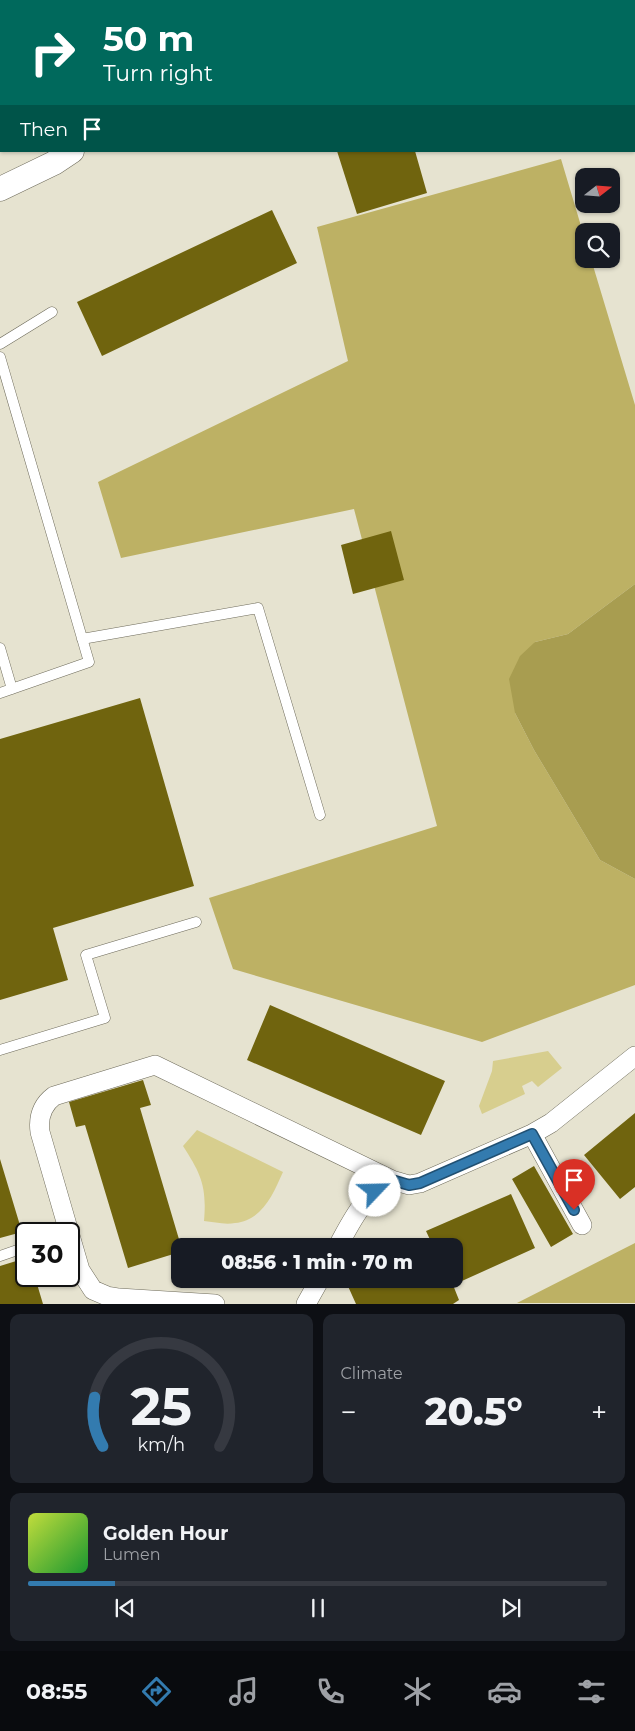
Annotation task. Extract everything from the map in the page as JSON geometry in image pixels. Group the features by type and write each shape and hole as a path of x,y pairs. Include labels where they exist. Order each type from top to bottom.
{"street":[{"path":"0,189 54,163 70,152"},
{"path":"66,1222 40,1132 40,1114 46,1102 54,1096 155,1065 392,1180 409,1185 420,1183 532,1134 551,1123 635,1056"},
{"path":"532,1134 582,1225"},
{"path":"342,1238 360,1206 375,1191 392,1180"},
{"path":"80,1270 93,1290 107,1296 215,1304"},
{"path":"306,1304 315,1288"}],"lane":[{"path":"0,344 52,312"},
{"path":"0,357 89,662 0,693"},
{"path":"82,638 258,608 320,815"},
{"path":"0,648 12,689"},
{"path":"0,1050 105,1018 86,956 196,922"},
{"path":"0,1256 15,1251"}],"shaded area":[{"path":"561,159 575,206 575,213 577,213 580,223 575,223 575,268 594,268 635,405 635,584 568,634 535,642 515,713 534,750 600,860 635,879 635,985 482,1042 233,969 209,898 437,826 354,509 121,558 98,482 348,361 317,227"},
{"path":"635,584 635,879 600,860 534,750 515,713 509,679 520,656 535,642 568,634"},
{"path":"548,1051 562,1068 538,1087 532,1081 522,1086 525,1094 482,1114 479,1106 492,1071 493,1061"},
{"path":"197,1130 283,1172 266,1205 253,1217 231,1224 204,1221 205,1198 201,1181 183,1146"},
{"path":"635,1243 635,1303 517,1303"}],"building":[{"path":"337,152 415,152 427,193 357,214"},
{"path":"272,210 297,263 102,356 77,302"},
{"path":"391,531 404,580 353,594 341,545"},
{"path":"140,698 194,886 53,928 68,980 0,1000 0,739"},
{"path":"270,1005 445,1081 421,1135 247,1060"},
{"path":"143,1080 151,1105 140,1108 179,1238 171,1238 171,1255 128,1268 85,1125 76,1127 69,1102"},
{"path":"635,1113 635,1187 620,1199 584,1155"},
{"path":"0,1159 19,1222 15,1222 15,1234 0,1238"},
{"path":"534,1166 573,1234 551,1247 512,1179"},
{"path":"511,1194 535,1248 463,1280 463,1238 429,1238 426,1231"},
{"path":"15,1261 15,1287 38,1287 43,1304 0,1304 0,1266"},
{"path":"349,1288 454,1288 459,1300 453,1304 356,1304"}],"route":[{"path":"375,1191 392,1180 409,1185 420,1183 532,1134 574,1210"}]}
